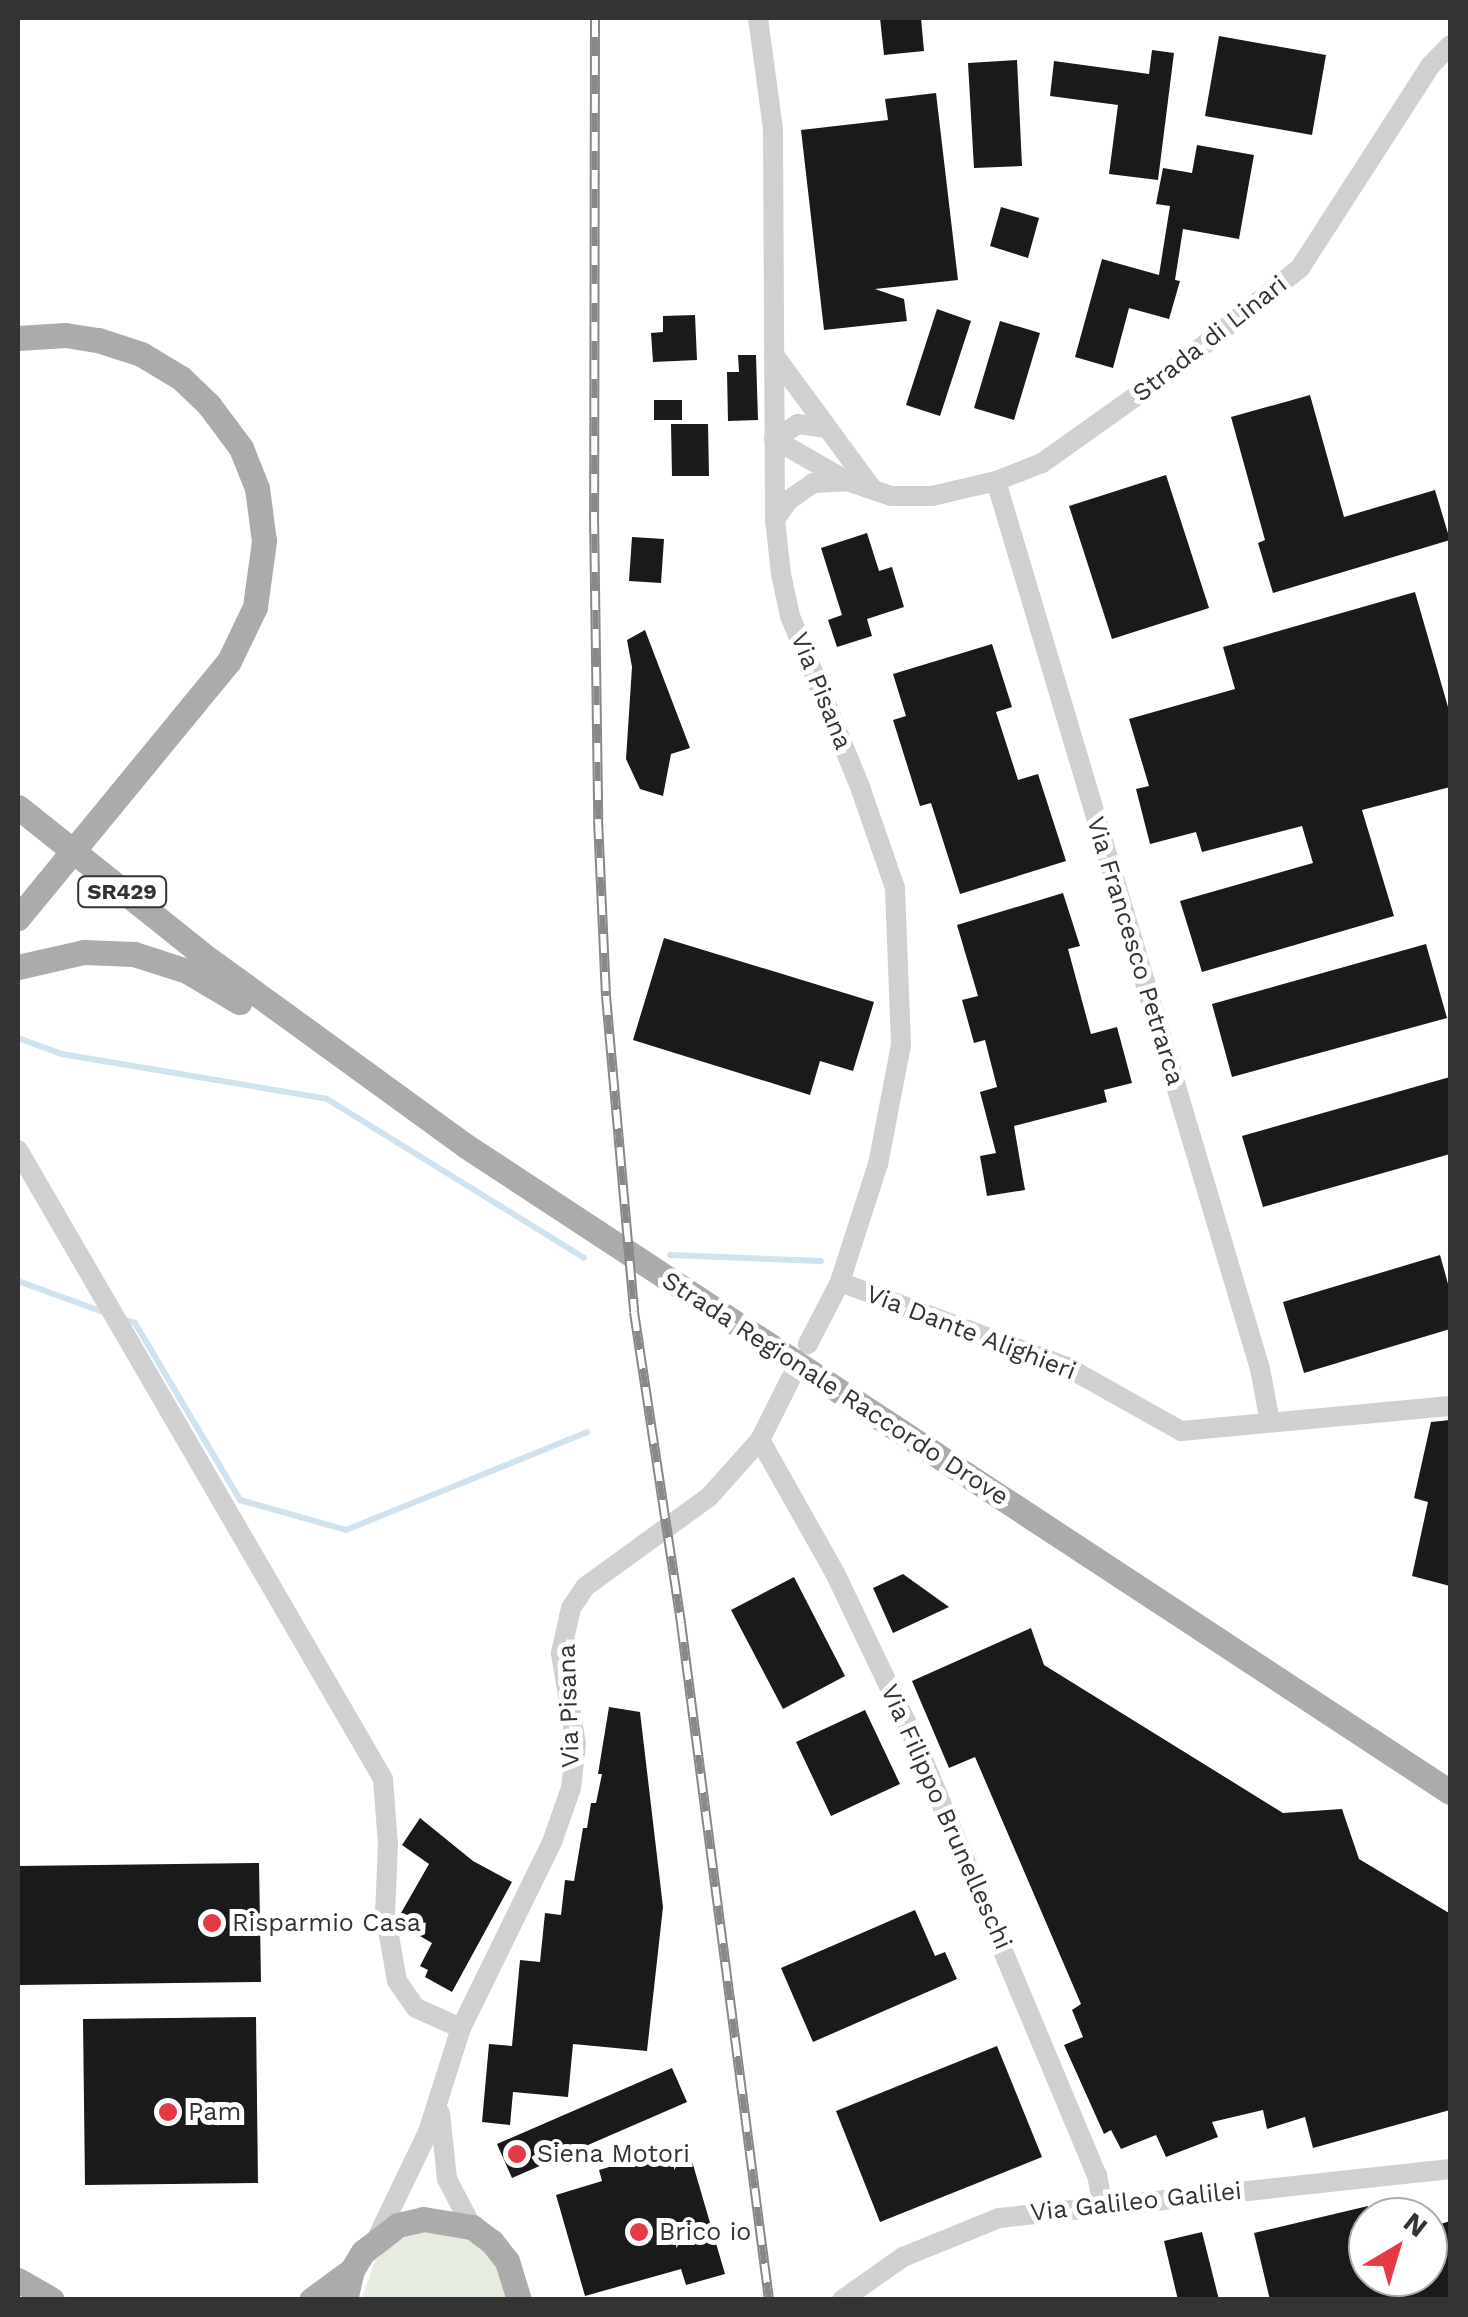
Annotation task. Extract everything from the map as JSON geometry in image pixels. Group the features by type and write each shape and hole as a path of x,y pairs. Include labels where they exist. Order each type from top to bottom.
{"main road":[{"path":"18,338 83,336 156,361 210,404 233,434 252,474 264,558 252,618 221,672 18,918"},
{"path":"18,787 184,924 224,981"},
{"name":"SR429","path":"18,807 224,981"},
{"path":"18,968 65,954 118,952 166,962 224,981"},
{"name":"Strada Regionale Raccordo Drove","path":"224,981 388,1108 434,1136 466,1146 1450,1792"},
{"name":"Via Pisana","path":"346,2300 352,2270 377,2238 423,2218 472,2228 507,2260 519,2300"},
{"path":"311,2300 352,2270"},
{"path":"18,2280 52,2300"}],"street":[{"name":"Via Pisana","path":"758,18 774,129 775,519 790,616 859,784 895,888 901,1045 878,1164 840,1282 808,1344"},
{"name":"Strada di Linari","path":"774,439 846,481 891,496 932,496 996,481 1042,462 1090,432 1300,268 1430,66 1450,45"},
{"path":"774,355 872,490"},
{"path":"774,439 798,424 827,428"},
{"path":"775,519 789,500 813,483 846,481"},
{"name":"Via Francesco Petrarca","path":"996,481 1260,1368 1270,1422"},
{"path":"18,1150 383,1779 388,1846 385,1912 397,1981 416,2008 460,2028"},
{"name":"Via Dante Alighieri","path":"840,1282 1068,1368 1181,1431 1450,1406"},
{"name":"Via Pisana","path":"377,2238 440,2101 460,2028 552,1842 570,1788 576,1744 562,1653 571,1608 585,1586 709,1496 760,1440 792,1378"},
{"name":"Via Filippo Brunelleschi","path":"760,1440 834,1574 916,1743 1098,2176 1103,2206"},
{"name":"Via Pisana","path":"440,2101 447,2180 472,2228"},
{"name":"Via Galileo Galilei","path":"842,2300 889,2264 965,2228 1010,2216 1450,2169"}],"shaded area":[{"path":"436,2231 461,2236 483,2249 499,2269 507,2300 361,2300 375,2261 391,2245 411,2234"}],"building":[{"path":"880,18 921,18 924,51 884,55"},
{"path":"1219,36 1326,55 1312,135 1205,116"},
{"path":"1152,50 1174,53 1158,180 1109,174 1118,105 1050,96 1054,61 1149,74"},
{"path":"1017,60 1022,166 974,168 968,63"},
{"path":"936,93 958,280 875,289 904,299 907,321 824,330 801,130 888,120 885,99"},
{"path":"1197,145 1254,155 1239,239 1183,229 1175,280 1180,281 1169,319 1129,308 1113,368 1075,357 1102,259 1159,275 1170,206 1156,204 1163,168 1192,173"},
{"path":"1001,207 1039,218 1028,258 990,246"},
{"path":"937,309 971,321 940,416 906,405"},
{"path":"695,315 697,360 653,362 651,333 663,332 663,316"},
{"path":"1000,321 1040,333 1014,420 974,408"},
{"path":"738,355 756,355 758,420 728,421 727,372 739,372"},
{"path":"1310,395 1344,517 1435,490 1450,540 1273,593 1258,543 1265,540 1231,417"},
{"path":"654,400 682,400 682,420 654,420"},
{"path":"671,424 708,424 709,476 672,476"},
{"path":"1166,475 1209,608 1112,639 1069,506"},
{"path":"867,533 879,571 892,567 904,607 867,619 872,636 837,647 828,620 842,615 821,548"},
{"path":"632,537 664,539 661,583 629,581"},
{"path":"1415,592 1450,714 1450,787 1362,810 1394,916 1202,972 1180,901 1313,863 1302,826 1202,852 1196,832 1150,844 1136,789 1149,786 1129,719 1235,689 1223,647"},
{"path":"645,630 690,748 671,754 663,796 640,789 626,759 632,667 627,640"},
{"path":"992,644 1012,707 996,712 1018,780 1038,774 1066,861 960,894 931,803 920,806 893,720 906,716 893,674"},
{"path":"1063,893 1080,946 1068,949 1091,1034 1117,1027 1132,1083 1104,1090 1107,1102 1014,1126 1025,1190 987,1196 980,1156 996,1153 980,1092 997,1087 985,1040 974,1043 962,1000 978,996 957,925"},
{"path":"664,938 874,1002 853,1071 820,1061 810,1095 633,1040"},
{"path":"1426,944 1447,1018 1232,1077 1212,1004"},
{"path":"1450,1077 1450,1154 1263,1207 1242,1136"},
{"path":"1440,1255 1450,1291 1450,1329 1304,1373 1283,1302"},
{"path":"1450,1420 1450,1586 1412,1576 1428,1502 1414,1498 1431,1422"},
{"path":"903,1574 949,1607 893,1633 873,1588"},
{"path":"794,1577 845,1676 783,1709 731,1610"},
{"path":"1031,1628 1044,1665 1283,1813 1342,1809 1359,1859 1449,1913 1450,2110 1313,2148 1305,2117 1267,2129 1263,2110 1212,2122 1218,2137 1166,2157 1156,2135 1121,2149 1111,2130 1104,2134 1064,2045 1083,2037 1072,2010 1081,2004 975,1757 949,1768 912,1681"},
{"path":"609,1707 640,1712 663,1907 647,2051 573,2044 568,2097 513,2092 510,2125 482,2122 489,2044 512,2046 520,1960 540,1962 545,1913 561,1915 565,1880 574,1881 583,1828 587,1828 591,1803 596,1803 602,1774 598,1774"},
{"path":"865,1710 900,1784 831,1816 796,1742"},
{"path":"420,1818 473,1861 512,1882 452,1992 425,1977 428,1970 420,1966 432,1943 401,1925 401,1913 429,1864 402,1845"},
{"path":"259,1863 261,1982 18,1985 18,1866"},
{"path":"915,1910 935,1956 945,1952 957,1979 813,2042 781,1968"},
{"path":"256,2017 258,2183 85,2185 83,2019"},
{"path":"997,2046 1042,2157 880,2222 836,2111"},
{"path":"672,2068 687,2102 512,2178 497,2144"},
{"name":"Brico io","path":"687,2144 725,2274 686,2285 681,2269 585,2296 556,2195 602,2181 599,2170"},
{"path":"1348,2211 1348,2297 1448,2297 1450,2221 1450,2300 1270,2300 1254,2233"},
{"path":"1202,2232 1219,2300 1178,2300 1164,2241"}],"waterway":[{"path":"18,1038 62,1054 327,1099 584,1258"},
{"path":"670,1255 821,1261"},
{"path":"18,1281 106,1313"},
{"path":"123,1319 135,1323 240,1500 346,1530 587,1432"}],"railway":[{"path":"595,18 594,515 598,820 606,996 634,1312 681,1623 769,2300"}],"place":[{"name":"Risparmio Casa","path":"212,1923"},
{"name":"Pam","path":"168,2112"},
{"name":"Siena Motori","path":"517,2154"},
{"name":"Brico io","path":"639,2232"}]}
